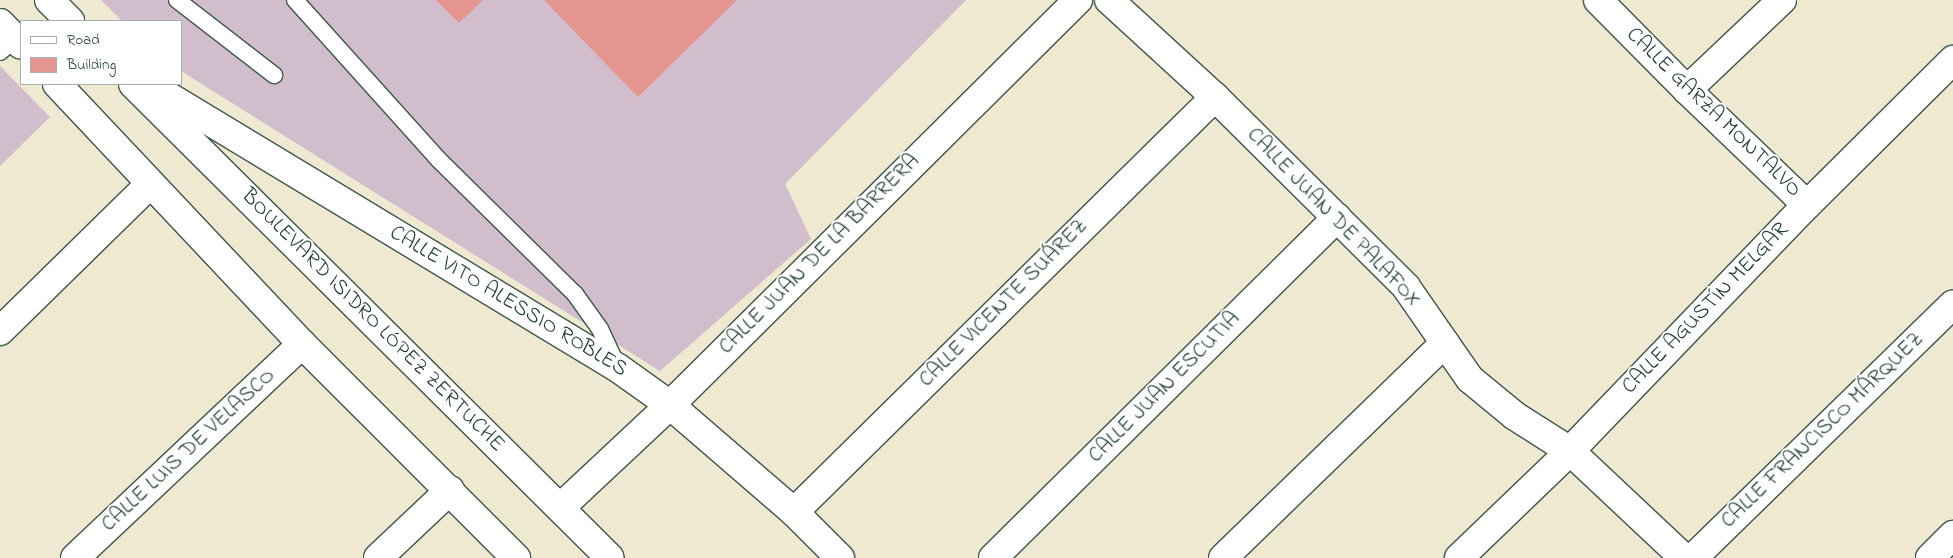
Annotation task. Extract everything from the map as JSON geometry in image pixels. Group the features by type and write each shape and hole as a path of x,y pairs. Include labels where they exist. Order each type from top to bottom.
{"street":[{"path":"49,0 69,20"},
{"name":"CALLE JUAN DE LA BARRERA","path":"560,508 670,405 1078,0"},
{"name":"CALLE JUAN DE PALAFOX","path":"1109,0 1214,97 1406,288 1470,379 1515,416 1570,451 1684,558"},
{"name":"CALLE GARZA MONTALVO","path":"1598,0 1687,90 1807,205"},
{"path":"1687,90 1782,0"},
{"name":"CALLE AGUSTÍN MELGAR","path":"1459,558 1570,451 1807,205 1953,60"},
{"path":"58,85 302,344 516,558"},
{"name":"BOULEVARD ISIDRO LÓPEZ ZERTUCHE","path":"134,85 610,558"},
{"name":"CALLE VITO ALESSIO ROBLES","path":"150,85 618,368 670,405 794,512 840,558"},
{"name":"CALLE VICENTE SUÁREZ","path":"794,512 1214,97"},
{"path":"0,331 150,184"},
{"name":"CALLE JUAN ESCUTIA","path":"993,558 1337,218"},
{"name":"CALLE FRANCISCO MÁRQUEZ","path":"1693,558 1953,304"},
{"path":"1223,558 1444,343"},
{"name":"CALLE LUIS DE VELASCO","path":"75,558 302,344"},
{"path":"378,558 450,490"},
{"path":"1930,558 1953,535"}],"lane":[{"path":"295,0 439,160 575,294 600,329 618,368"},
{"path":"186,3 274,75"}],"shaded area":[{"path":"101,0 966,0 785,184 811,239 660,371 182,72 182,20 121,20"},
{"path":"0,66 50,117 0,166"}],"building":[{"path":"436,0 483,0 459,23"},
{"path":"544,0 737,0 638,97"}]}
